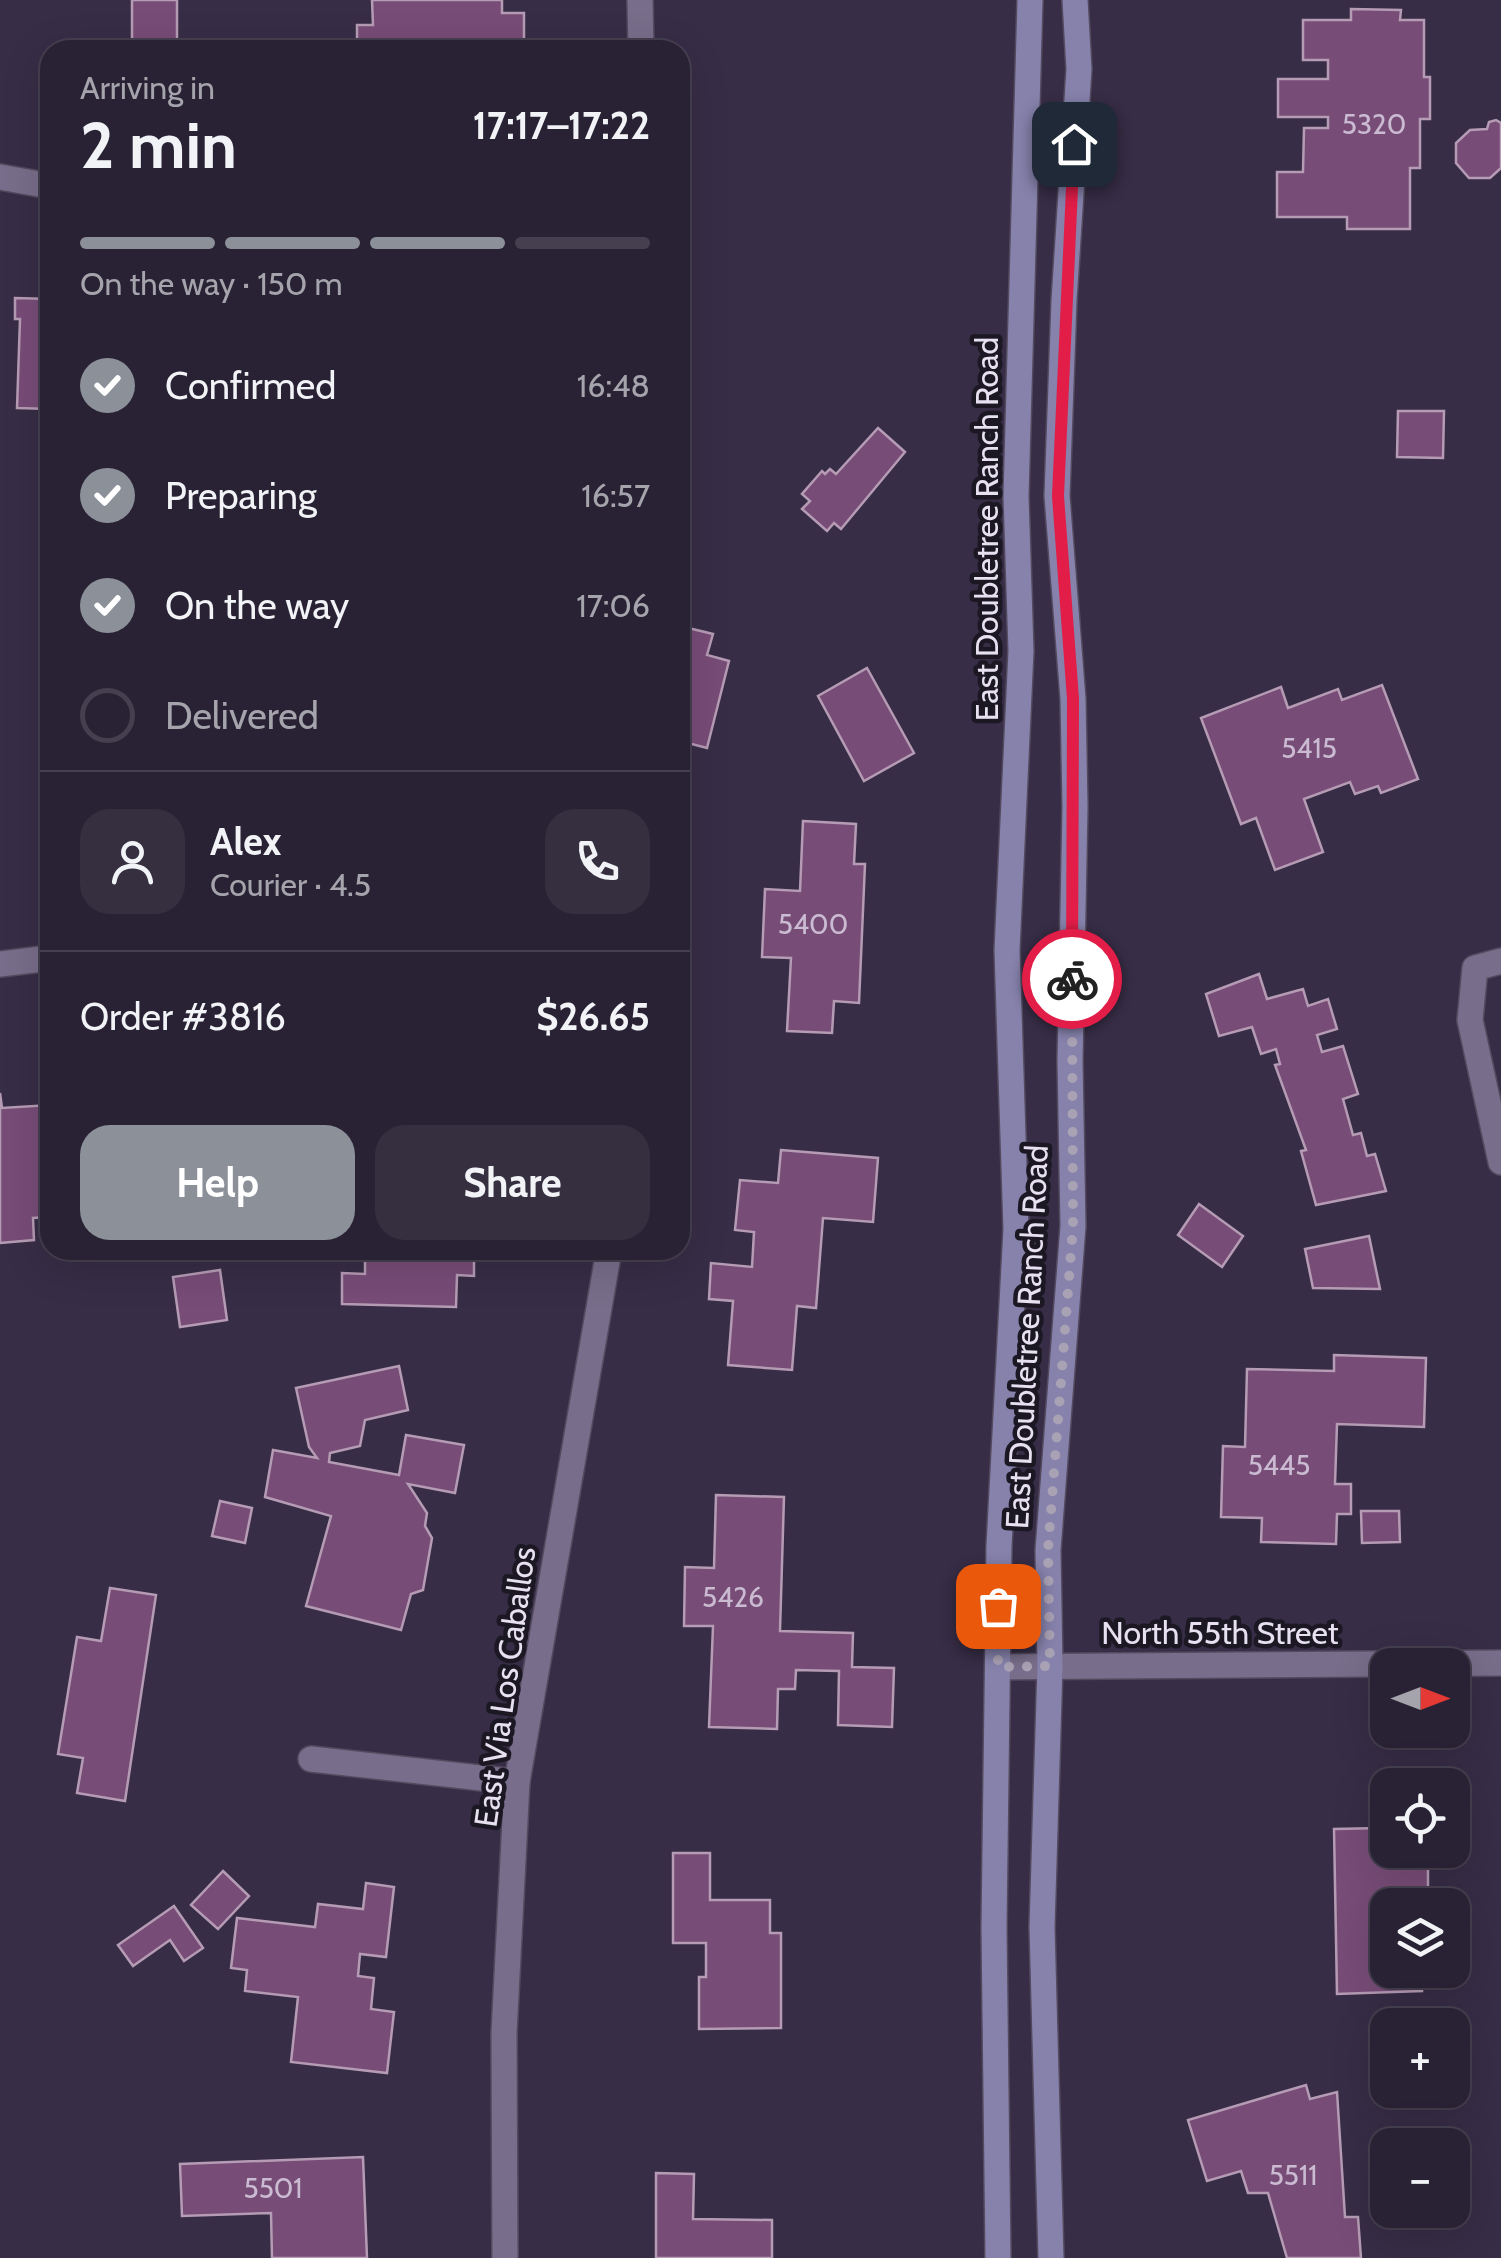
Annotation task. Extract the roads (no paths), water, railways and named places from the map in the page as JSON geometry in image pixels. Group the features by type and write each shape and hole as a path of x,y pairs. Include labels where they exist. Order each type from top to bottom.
{"main road":[{"name":"East Doubletree Ranch Road","path":"998,2258 994,1928 998,1546 1016,1229 1008,1092 1007,950 1021,651 1016,496 1030,0"},
{"name":"East Doubletree Ranch Road","path":"1051,2258 1042,1946 1050,1666 1048,1550 1073,1226 1074,735 1058,496 1066,256 1079,69 1076,0"},
{"path":"1025,254 1066,256"}],"street":[{"path":"640,0 641,40"},
{"path":"0,178 40,184"},
{"path":"0,964 40,959"},
{"path":"1501,960 1476,968 1470,1020 1501,1162"},
{"name":"East Via Los Caballos","path":"505,2258 504,2033 518,1782 607,1260"},
{"name":"North 55th Street","path":"998,1667 1501,1663"},
{"path":"310,1759 518,1782"}]}
